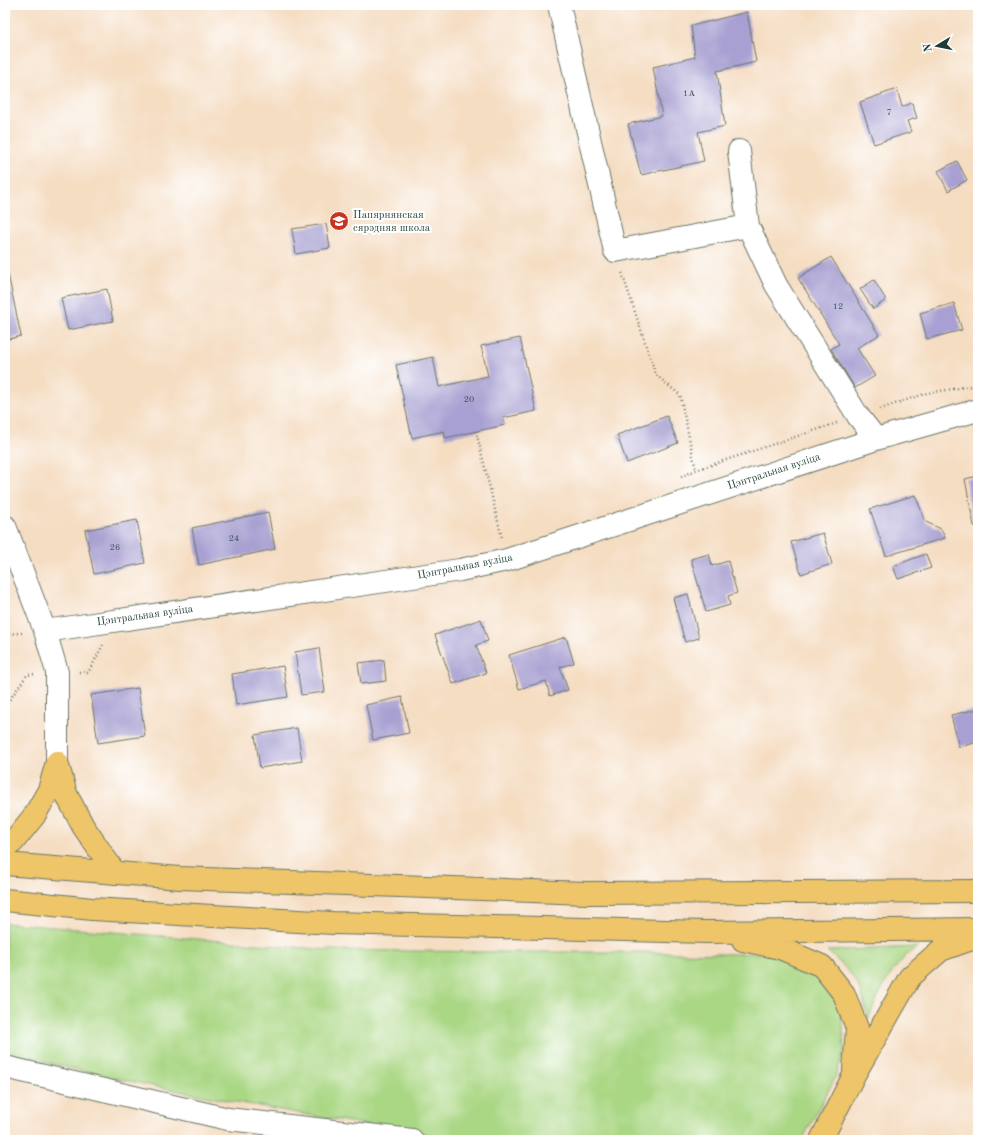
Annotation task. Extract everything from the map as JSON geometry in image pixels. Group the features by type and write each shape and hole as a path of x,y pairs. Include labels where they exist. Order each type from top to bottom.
{"highway":[{"path":"5,848 13,842 34,816 49,790 57,762"},
{"path":"57,762 66,794 83,826 115,873"},
{"path":"5,864 180,878 587,893 978,890"},
{"path":"5,900 92,909 333,923 707,932 978,929"},
{"path":"707,932 780,948 822,966 844,994 857,1028 854,1075"},
{"path":"821,1140 854,1075 910,977 942,950 969,940 978,939"}],"street":[{"path":"559,5 615,251 748,226"},
{"path":"739,151 748,226 776,285 858,416 876,439"},
{"name":"Цэнтральная вуліца","path":"45,631 452,571 507,560 876,439 978,410"},
{"path":"5,526 45,631 57,672 57,762"},
{"path":"5,1067 228,1119 412,1140"}],"path":[{"path":"615,251 656,375 680,395 696,470"},
{"path":"858,416 927,392 978,385"},
{"path":"476,431 507,560"},
{"path":"5,706 27,675 57,672"}],"green space":[{"path":"5,923 329,950 721,954 765,953 813,970 838,1003 843,1026 844,1051 835,1078 802,1140 466,1140 290,1112 114,1078 5,1053"},
{"path":"918,947 905,957 887,980 868,1019 862,994 855,980 846,968 827,951"}],"building":[{"path":"298,5 324,5 324,6 299,10"},
{"path":"747,12 756,62 717,71 725,126 698,132 704,161 641,175 628,124 662,116 653,67 695,57 691,26"},
{"path":"897,89 902,107 912,103 917,118 907,121 911,132 874,144 860,102"},
{"path":"957,161 967,180 948,191 938,171"},
{"path":"326,224 330,248 296,254 292,229"},
{"path":"831,257 879,335 857,348 875,376 855,388 831,349 839,344 798,278"},
{"path":"5,269 7,269 21,336 5,340"},
{"path":"874,280 886,300 873,309 860,289"},
{"path":"107,289 113,321 68,330 61,298"},
{"path":"954,303 962,330 927,339 920,313"},
{"path":"520,338 536,411 503,418 505,425 445,438 444,431 412,438 396,365 433,357 439,387 488,376 481,346"},
{"path":"667,416 678,443 627,463 617,435"},
{"path":"978,476 978,525 974,526 965,479"},
{"path":"915,495 926,522 941,529 945,538 886,556 870,509"},
{"path":"268,512 275,549 199,565 192,528"},
{"path":"137,520 145,563 94,574 85,530"},
{"path":"823,533 832,564 801,574 791,542"},
{"path":"709,554 712,566 728,561 737,593 728,596 730,605 706,612 691,559"},
{"path":"926,554 931,568 898,579 893,566"},
{"path":"688,594 699,638 685,642 673,598"},
{"path":"481,619 488,641 476,645 486,673 453,684 435,635"},
{"path":"566,637 574,663 560,667 568,690 550,696 546,681 519,689 509,655"},
{"path":"319,648 325,692 301,695 295,652"},
{"path":"384,660 386,681 361,684 358,663"},
{"path":"283,666 288,697 236,705 232,674"},
{"path":"138,688 145,736 98,743 91,695"},
{"path":"402,697 409,733 373,740 366,705"},
{"path":"978,709 978,742 959,747 951,715"},
{"path":"297,728 302,761 260,768 255,735"}],"place":[{"name":"Папярнянская сярэдняя школа","path":"339,221"}]}
